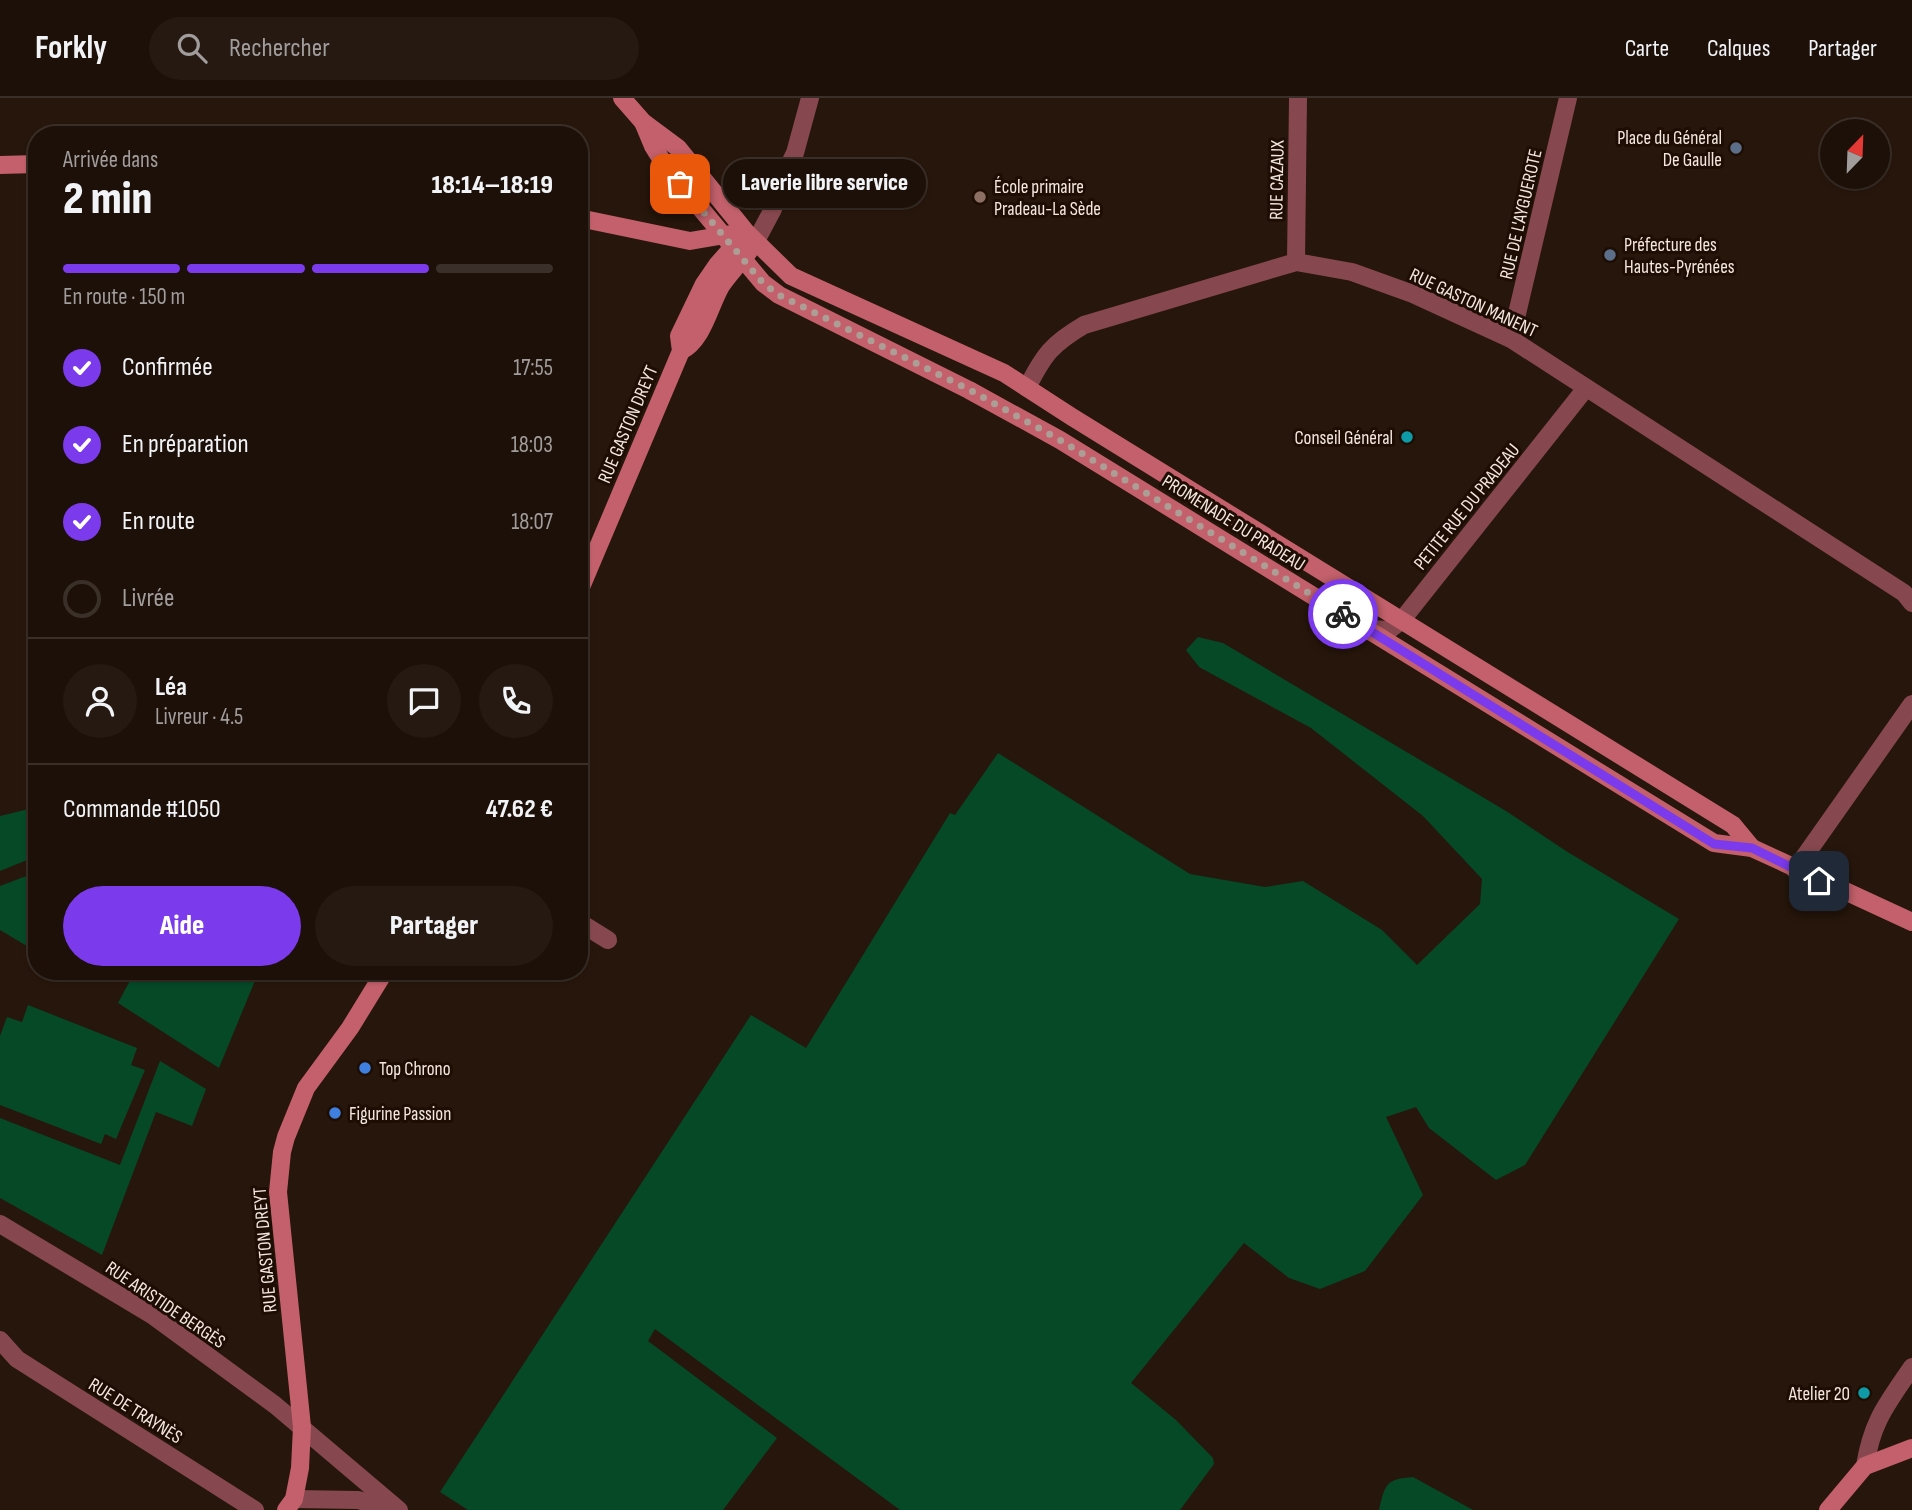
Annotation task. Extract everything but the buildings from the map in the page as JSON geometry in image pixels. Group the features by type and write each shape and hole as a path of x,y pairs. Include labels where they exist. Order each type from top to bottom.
{"street":[{"path":"622,98 643,122 666,167 740,243"},
{"path":"588,220 690,241 740,243 773,209 778,188 794,153 810,98"},
{"name":"RUE CAZAUX","path":"1296,262 1298,98"},
{"name":"RUE DE L'AYGUEROTE","path":"1511,339 1568,98"},
{"path":"0,164 28,164"},
{"name":"RUE GASTON DREYT","path":"588,571 681,351 679,336 688,313 717,265 740,243"},
{"name":"PROMENADE DU PRADEAU","path":"740,243 791,276 1004,373 1732,825 1752,848"},
{"name":"PROMENADE DU PRADEAU","path":"740,243 763,283 779,295 970,390 1060,440 1714,844 1752,848 1912,922"},
{"name":"RUE GASTON MANENT","path":"1027,388 1042,359 1059,340 1084,325 1296,262 1352,272 1413,294 1511,339 1904,593 1912,603"},
{"name":"PETITE RUE DU PRADEAU","path":"1402,620 1586,388"},
{"path":"1368,629 1389,630 1402,620"},
{"path":"1795,870 1912,704"},
{"path":"588,928 608,940"},
{"name":"RUE GASTON DREYT","path":"290,1504 300,1468 302,1427 278,1192 282,1152 306,1088 350,1028 379,980"},
{"name":"RUE ARISTIDE BERGÈS","path":"0,1224 152,1315 302,1427 398,1510"},
{"name":"RUE DE TRAYNÈS","path":"0,1340 17,1359 255,1510"},
{"path":"1865,1466 1868,1446 1878,1416 1912,1367"},
{"path":"1828,1510 1865,1466 1912,1448"},
{"path":"290,1504 358,1500 398,1510"}],"green space":[{"path":"1198,637 1223,643 1506,811 1566,851 1679,919 1525,1165 1496,1180 1429,1128 1416,1107 1386,1117 1423,1195 1365,1271 1320,1289 1289,1278 1244,1243 1131,1383 1176,1420 1213,1458 1214,1464 1180,1510 900,1510 655,1329 648,1341 777,1438 723,1510 468,1510 440,1492 751,1015 806,1048 950,813 955,815 998,753 1190,874 1265,887 1303,881 1382,930 1417,965 1480,904 1482,879 1423,816 1311,728 1199,667 1186,650"},
{"path":"28,809 28,860 0,871 0,816"},
{"path":"28,875 28,947 0,930 0,886"},
{"path":"130,980 255,980 219,1068 118,1003"},
{"path":"28,1005 137,1048 131,1065 145,1070 116,1139 105,1134 101,1144 0,1105 0,1036 7,1017 22,1022"},
{"path":"160,1061 206,1089 192,1126 156,1112 102,1255 0,1198 0,1118 120,1165"},
{"path":"1413,1477 1473,1510 1379,1510 1388,1484 1397,1479"}],"way so far":[{"path":"680,184 763,283 779,295 970,390 1060,440 1343,614"}],"place":[{"name":"Place du Général De Gaulle","path":"1736,148"},
{"name":"Laverie libre service","path":"680,184"},
{"name":"École primaire Pradeau-La Sède","path":"980,197"},
{"name":"Préfecture des Hautes-Pyrénées","path":"1610,255"},
{"name":"Conseil Général","path":"1407,437"},
{"name":"Top Chrono","path":"365,1068"},
{"name":"Figurine Passion","path":"335,1113"},
{"name":"Atelier 20","path":"1864,1393"}],"route":[{"path":"1343,614 1714,844 1752,848 1819,881"}]}
